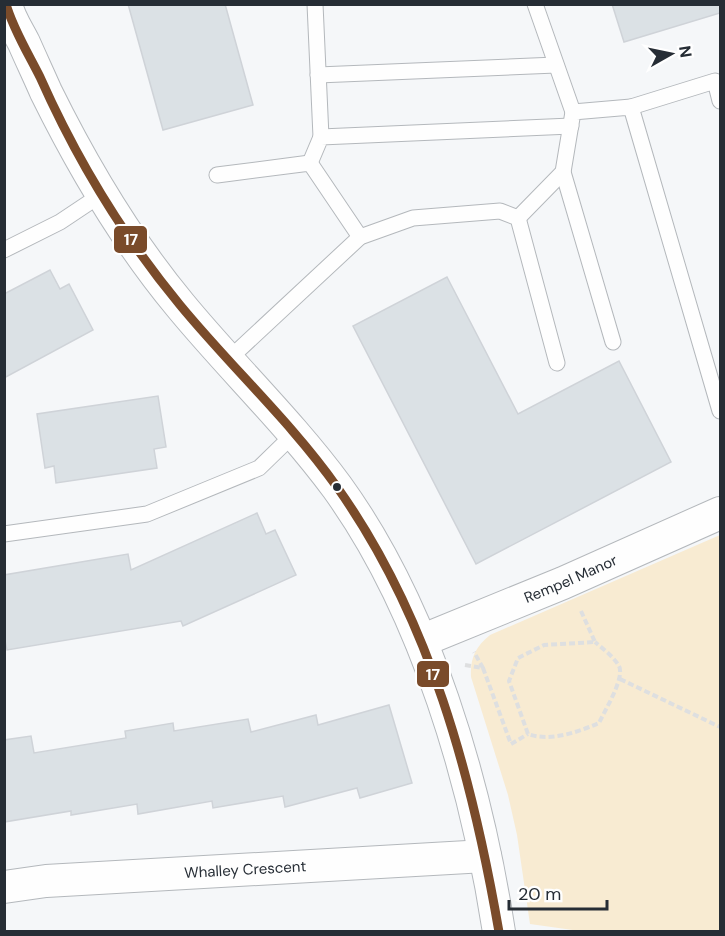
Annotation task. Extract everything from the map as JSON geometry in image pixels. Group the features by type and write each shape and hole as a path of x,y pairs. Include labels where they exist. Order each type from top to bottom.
{"street":[{"path":"6,9 71,142 120,225 180,304 294,434 337,488 394,584 421,641 452,728 475,807 499,932"},
{"name":"Rempel Manor","path":"421,641 563,584 720,513"},
{"name":"Whalley Crescent","path":"4,887 46,881 485,856"}],"lane":[{"path":"310,163 321,137 315,4"},
{"path":"535,4 572,119 563,172 613,342"},
{"path":"318,75 556,65"},
{"path":"321,137 572,119 631,107 715,81 720,101"},
{"path":"631,107 720,411"},
{"path":"217,175 310,163"},
{"path":"310,163 360,237"},
{"path":"518,218 563,172"},
{"path":"4,250 60,222 102,194"},
{"path":"229,359 360,237 413,218 500,211 518,218"},
{"path":"518,218 557,363"},
{"path":"4,534 147,514 259,468 294,434"}],"path":[{"path":"578,605 595,642 611,655 620,668 620,679 599,723 573,734 535,737 528,734 509,681 518,658 544,645 595,642"},
{"path":"474,652 481,648"},
{"path":"483,668 511,744 528,734"},
{"path":"620,679 720,727"}],"shaded area":[{"path":"720,535 720,931 587,932 530,924 517,835 508,795 471,677 474,654 490,635"}],"building":[{"path":"128,4 225,4 253,105 163,130"},
{"path":"612,4 720,4 720,13 624,42"},
{"path":"50,270 60,289 69,284 93,330 4,378 4,294"},
{"path":"447,277 518,414 619,361 671,462 476,564 353,326"},
{"path":"158,396 166,447 154,449 157,468 56,483 54,466 45,468 37,414"},
{"path":"257,513 266,534 275,530 296,575 183,626 181,621 7,650 4,636 4,575 128,554 131,570"},
{"path":"389,705 412,783 360,798 357,788 285,807 283,796 213,808 212,801 138,814 137,804 71,815 71,811 4,822 4,740 31,736 34,753 126,738 125,731 173,723 174,731 248,719 251,732 316,715 318,725"}],"transit line":[{"name":"17","path":"6,4 16,31 85,167 139,252 180,305 281,417 319,463 370,537 398,590 443,700 475,815 499,932"}]}
